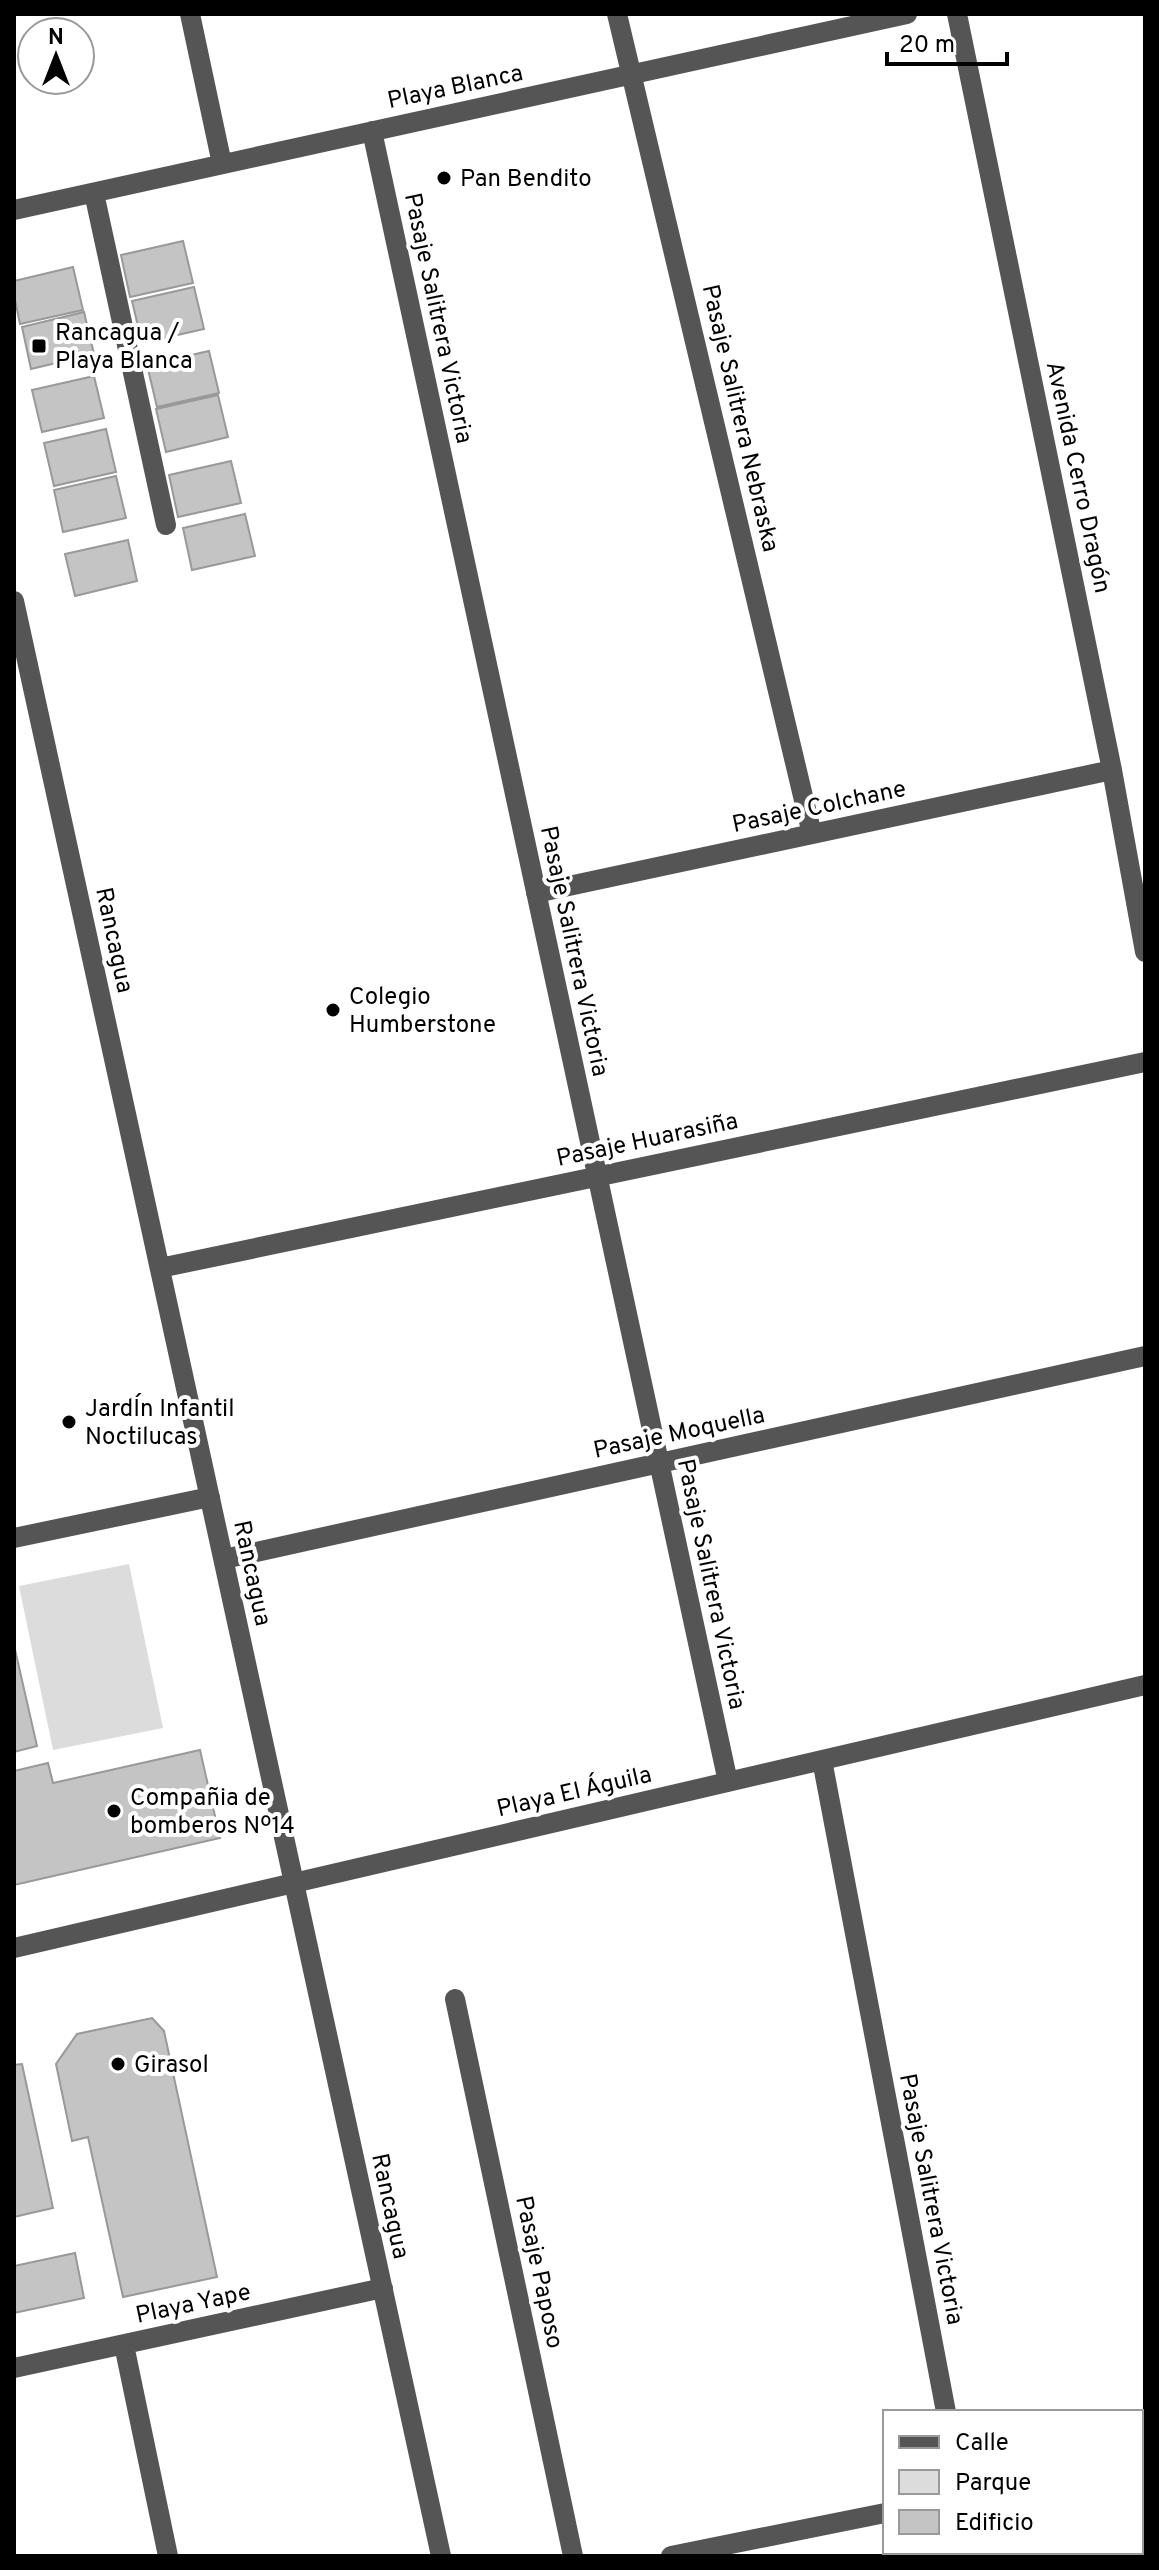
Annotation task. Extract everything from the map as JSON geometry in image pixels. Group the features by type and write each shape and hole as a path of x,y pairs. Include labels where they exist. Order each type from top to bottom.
{"street":[{"path":"190,14 222,164"},
{"name":"Pasaje Salitrera Nebraska","path":"617,14 812,834"},
{"name":"Playa Blanca","path":"14,210 907,14"},
{"name":"Avenida Cerro Dragón","path":"957,14 1112,770 1145,952"},
{"name":"Pasaje Salitrera Victoria","path":"372,131 728,1782"},
{"path":"94,193 166,525"},
{"name":"Rancagua","path":"14,601 441,2556"},
{"name":"Pasaje Colchane","path":"536,893 1112,770"},
{"name":"Pasaje Huarasiña","path":"160,1268 1145,1062"},
{"name":"Pasaje Moquella","path":"224,1559 1145,1356"},
{"path":"14,1538 210,1497"},
{"name":"Playa El Águila","path":"14,1948 1145,1685"},
{"name":"Pasaje Salitrera Victoria","path":"822,1760 946,2410"},
{"name":"Pasaje Paposo","path":"455,1999 573,2556"},
{"name":"Playa Yape","path":"14,2368 383,2288"},
{"path":"124,2345 168,2556"},
{"path":"671,2556 883,2513"}],"green space":[{"path":"129,1564 163,1728 53,1750 19,1586"}],"building":[{"path":"183,241 193,283 130,297 121,255"},
{"path":"73,267 83,310 20,324 14,281"},
{"path":"194,287 204,329 142,343 132,301"},
{"path":"84,312 94,354 31,369 22,327"},
{"path":"209,351 219,393 157,407 147,365"},
{"path":"94,376 104,418 42,432 32,390"},
{"path":"218,395 228,437 166,452 156,409"},
{"path":"106,429 116,472 54,486 44,443"},
{"path":"231,461 241,503 178,517 169,475"},
{"path":"116,476 126,518 63,532 54,490"},
{"path":"245,514 255,556 192,570 183,528"},
{"path":"128,540 137,581 75,596 65,554"},
{"path":"14,1645 37,1746 14,1752"},
{"name":"Compañia de bomberos Nº14","path":"200,1750 220,1838 14,1885 14,1771 48,1763 53,1783"},
{"path":"152,2018 164,2031 217,2277 123,2297 88,2137 72,2141 56,2064 77,2034"},
{"path":"22,2064 53,2208 14,2217 14,2065"},
{"path":"75,2253 84,2298 14,2313 14,2266"}],"place":[{"name":"Pan Bendito","path":"444,178"},
{"name":"Rancagua / Playa Blanca","path":"39,346"},
{"name":"Colegio Humberstone","path":"333,1010"},
{"name":"JardÍn Infantil Noctilucas","path":"69,1422"},
{"name":"Compañia de bomberos Nº14","path":"114,1811"},
{"name":"Girasol","path":"118,2064"}]}
